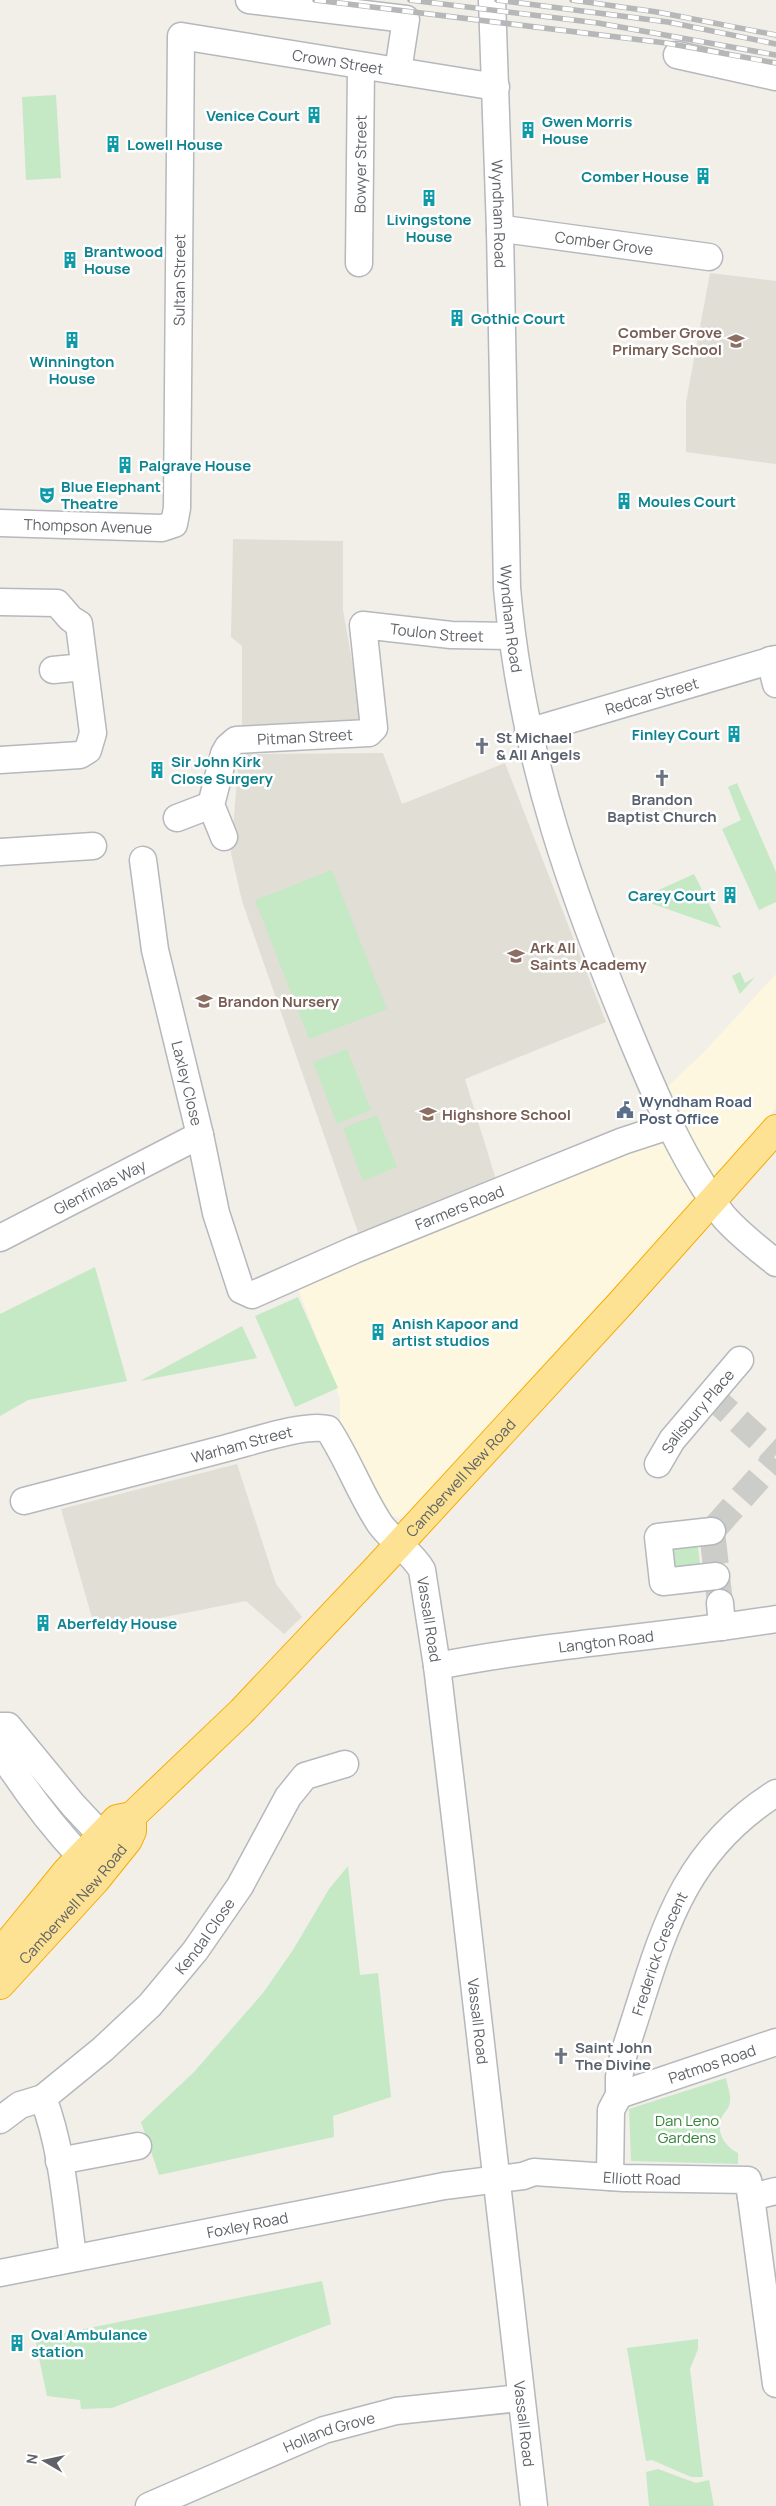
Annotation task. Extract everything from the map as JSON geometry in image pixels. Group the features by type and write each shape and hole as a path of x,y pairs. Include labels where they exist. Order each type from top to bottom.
{"highway":[{"name":"Camberwell New Road","path":"0,1953 66,1872 82,1858 128,1840 132,1831 132,1816 241,1712 399,1544 776,1129"},
{"name":"Camberwell New Road","path":"0,1985 106,1848"}],"street":[{"path":"249,0 406,19 398,71"},
{"name":"Wyndham Road","path":"492,0 500,230 507,588 511,636 528,732 544,799 579,907 670,1126 712,1200 725,1218 776,1263"},
{"name":"Crown Street","path":"181,36 496,87"},
{"name":"Sultan Street","path":"174,524 177,508 181,36"},
{"path":"677,55 776,77"},
{"name":"Bowyer Street","path":"359,263 361,66"},
{"name":"Comber Grove","path":"500,230 709,256"},
{"name":"Thompson Avenue","path":"0,522 162,528 174,524"},
{"path":"0,602 57,603 79,624 92,733 88,750 80,754 0,760"},
{"name":"Toulon Street","path":"363,625 451,635 511,636"},
{"name":"Pitman Street","path":"211,805 224,754 228,747 236,740 369,733 374,728 363,625"},
{"path":"54,670 84,667"},
{"name":"Redcar Street","path":"528,732 774,668"},
{"path":"177,818 211,805 224,837"},
{"path":"0,852 93,846"},
{"name":"Laxley Close","path":"143,860 155,950 200,1135 216,1213 241,1290 252,1295"},
{"name":"Farmers Road","path":"252,1295 371,1242 623,1142 670,1126"},
{"name":"Glenfinlas Way","path":"0,1238 200,1135"},
{"name":"Salisbury Place","path":"658,1464 672,1440 740,1360"},
{"name":"Warham Street","path":"24,1501 303,1429 323,1428 328,1429 334,1438 377,1519 399,1544"},
{"path":"712,1531 658,1538 663,1582 716,1576"},
{"name":"Vassall Road","path":"399,1544 422,1570 437,1666 507,2177 520,2398 534,2506"},
{"name":"Langton Road","path":"437,1666 721,1615 776,1619"},
{"path":"0,1726 8,1726 106,1848"},
{"path":"0,1751 28,1794 61,1837 82,1858"},
{"name":"Kendal Close","path":"0,2120 20,2105 43,2098 103,2049 150,2005 195,1951 240,1886 288,1797 305,1776 345,1764"},
{"name":"Frederick Crescent","path":"610,2177 611,2110 619,2095 624,2053 678,1899 708,1851 748,1810 776,1793"},
{"name":"Patmos Road","path":"619,2095 776,2042"},
{"path":"43,2098 49,2114 58,2160 74,2257"},
{"path":"58,2160 138,2146"},
{"name":"Elliott Road","path":"507,2177 534,2172 610,2177 748,2180 764,2194"},
{"name":"Foxley Road","path":"0,2273 444,2186 507,2177"},
{"path":"764,2194 776,2384"},
{"name":"Holland Grove","path":"165,2502 324,2430 396,2411 520,2398"}],"shaded area":[{"name":"Comber Grove Primary School","path":"710,273 776,281 776,464 686,452 686,402"},
{"path":"233,539 343,541 343,610 362,718 357,722 242,727 242,646 231,637"},
{"path":"383,753 402,804 505,763 606,1022 465,1079 497,1183 358,1232 242,901 231,853 239,754"},
{"path":"776,974 776,1108 693,1203 402,1519 383,1513 340,1424 340,1399 297,1286 664,1132 662,1092 704,1052"},
{"path":"237,1464 276,1584 302,1617 284,1634 246,1601 109,1628 92,1618 61,1509"}],"green space":[{"path":"56,95 61,178 26,180 22,97"},
{"path":"737,783 776,872 776,902 759,910 722,829 741,820 728,787"},
{"path":"332,870 387,1009 309,1039 255,900"},
{"path":"694,874 721,928 639,899"},
{"path":"740,972 745,983 755,977 740,994 732,976"},
{"path":"347,1049 371,1110 337,1124 313,1062"},
{"path":"377,1115 397,1167 363,1181 343,1128"},
{"path":"95,1267 127,1381 28,1400 0,1416 0,1314"},
{"path":"298,1297 338,1388 295,1407 255,1316"},
{"path":"242,1326 257,1358 140,1381"},
{"path":"697,1539 701,1572 667,1576 663,1543"},
{"path":"348,1866 360,1975 378,1973 391,2097 333,2116 334,2137 159,2175 141,2122 194,2072 263,1993 293,1950 329,1889"},
{"name":"Dan Leno Gardens","path":"726,2078 730,2101 721,2119 720,2130 726,2144 738,2153 738,2164 631,2161 629,2109"},
{"path":"322,2281 331,2324 112,2408 81,2409 80,2400 47,2396 35,2339"},
{"path":"698,2339 698,2349 690,2369 703,2477 691,2477 652,2460 646,2461 627,2348"},
{"path":"658,2469 696,2483 709,2480 714,2506 649,2506 646,2472"}],"tunnel":[{"path":"710,1395 776,1455"},
{"path":"720,1603 712,1531 776,1459"}],"railway":[{"path":"315,0 666,43 776,63"},
{"path":"410,0 598,23 776,55"},
{"path":"497,0 668,22 776,44"},
{"path":"572,0 657,12 776,35"}],"place":[{"name":"Venice Court","path":"314,115"},
{"name":"Gwen Morris House","path":"528,130"},
{"name":"Lowell House","path":"113,144"},
{"name":"Comber House","path":"703,176"},
{"name":"Livingstone House","path":"429,198"},
{"name":"Brantwood House","path":"70,260"},
{"name":"Gothic Court","path":"457,318"},
{"name":"Winnington House","path":"72,340"},
{"name":"Comber Grove Primary School","path":"736,341"},
{"name":"Palgrave House","path":"125,465"},
{"name":"Blue Elephant Theatre","path":"47,495"},
{"name":"Moules Court","path":"624,501"},
{"name":"Finley Court","path":"734,734"},
{"name":"St Michael & All Angels","path":"482,746"},
{"name":"Sir John Kirk Close Surgery","path":"157,770"},
{"name":"Brandon Baptist Church","path":"662,778"},
{"name":"Carey Court","path":"730,895"},
{"name":"Ark All Saints Academy","path":"516,956"},
{"name":"Brandon Nursery","path":"204,1001"},
{"name":"Wyndham Road Post Office","path":"625,1110"},
{"name":"Highshore School","path":"428,1114"},
{"name":"Anish Kapoor and artist studios","path":"378,1332"},
{"name":"Aberfeldy House","path":"43,1623"},
{"name":"Saint John The Divine","path":"561,2056"},
{"name":"Oval Ambulance station","path":"17,2343"}]}
